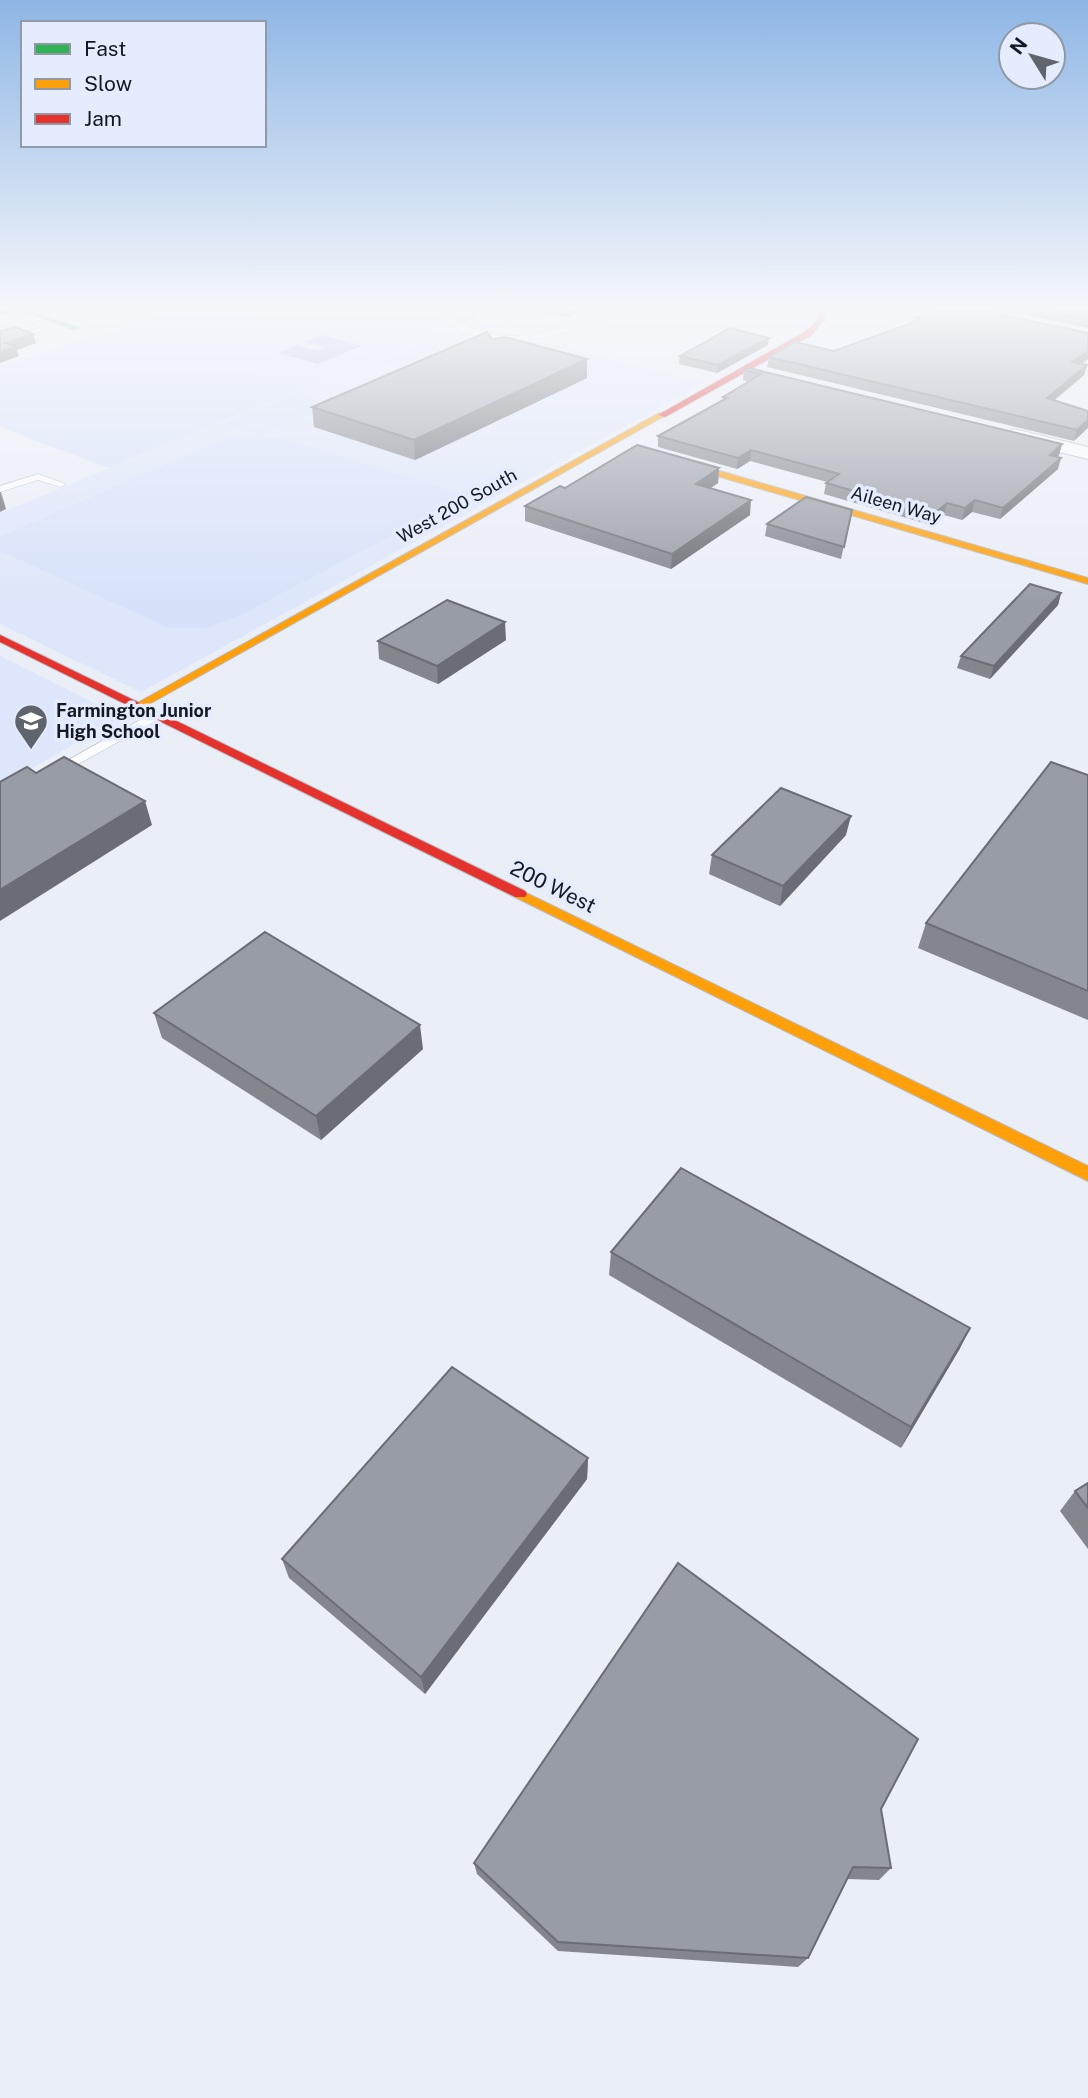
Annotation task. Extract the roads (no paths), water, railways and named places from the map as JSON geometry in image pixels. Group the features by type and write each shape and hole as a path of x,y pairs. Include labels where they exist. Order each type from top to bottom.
{"street":[{"name":"West 200 South","path":"138,706 673,409"},
{"path":"994,430 1088,453"},
{"name":"Aileen Way","path":"612,443 1088,581"},
{"name":"200 West","path":"0,638 1088,1174"}],"lane":[{"path":"0,489 38,477 61,484"},
{"path":"34,783 156,715"}],"place":[{"name":"Farmington Junior High School","path":"31,751"}]}
